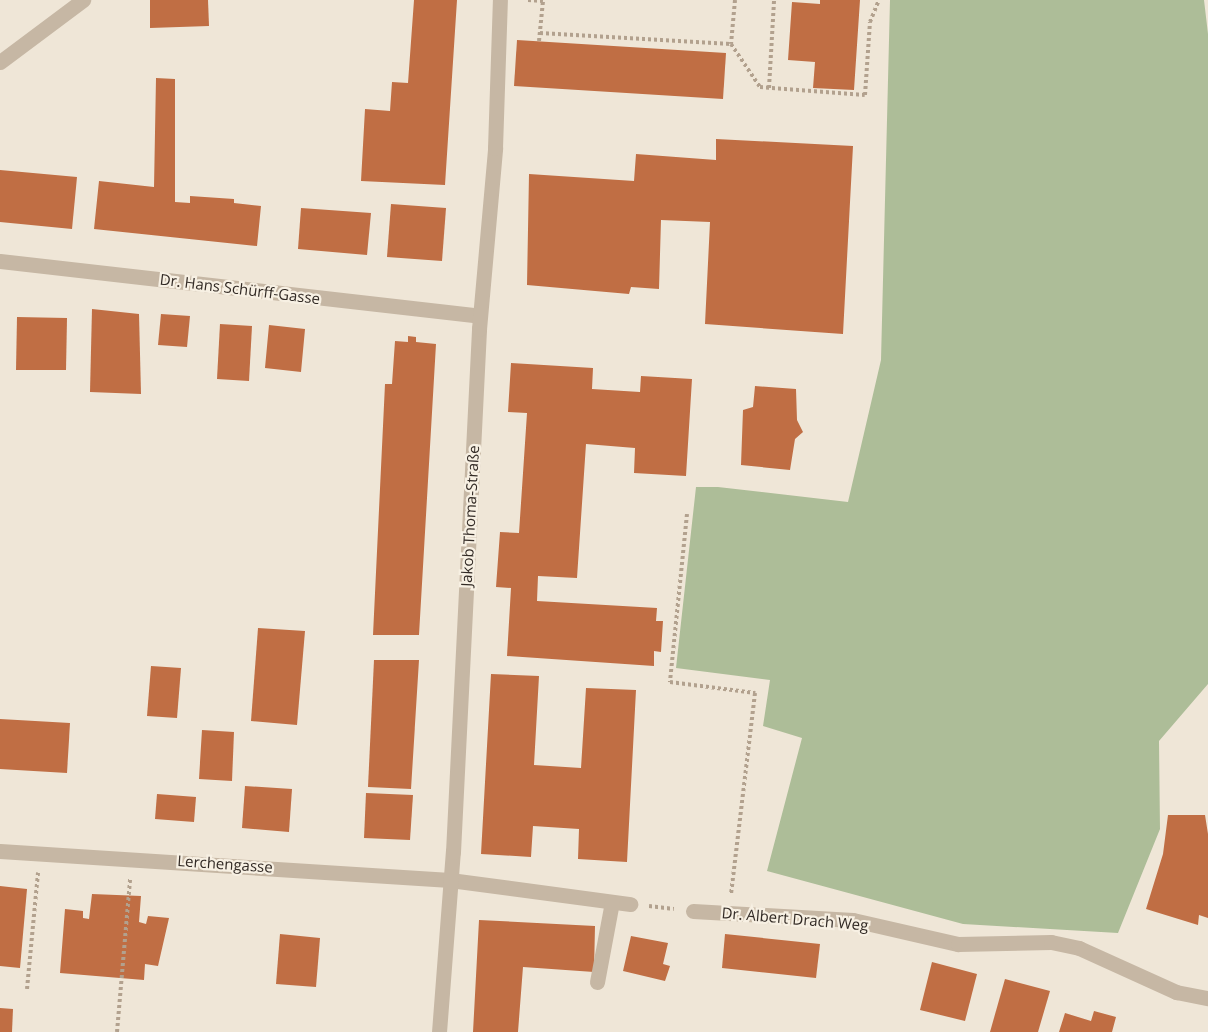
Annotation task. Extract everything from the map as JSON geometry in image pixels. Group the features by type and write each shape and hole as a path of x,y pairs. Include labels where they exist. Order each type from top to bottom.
{"street":[{"path":"0,62 83,0"},
{"name":"Jakob Thoma-Straße","path":"439,1032 450,879 480,316 495,148 500,0"},
{"name":"Dr. Hans Schürff-Gasse","path":"0,261 480,316"},
{"name":"Lerchengasse","path":"0,851 450,879"},
{"path":"450,879 630,904"},
{"path":"597,982 612,902"},
{"name":"Dr. Albert Drach Weg","path":"693,911 853,920 958,944 1051,942 1079,948 1176,992 1208,998"}],"path":[{"path":"528,0 543,1 539,41"},
{"path":"735,0 731,44 760,87 865,95 870,22 879,0"},
{"path":"769,88 774,0"},
{"path":"540,33 731,44"},
{"path":"687,514 670,682 755,693 728,913"},
{"path":"27,989 40,855"},
{"path":"117,1032 132,858"},
{"path":"656,907 676,909"}],"green space":[{"path":"890,0 1204,0 1208,34 1208,684 1159,741 1160,829 1118,933 963,924 767,871 802,738 763,726 770,680 676,668 696,487 718,487 848,502 881,360"}],"building":[{"path":"150,0 208,0 209,26 150,28"},
{"path":"414,0 457,0 445,185 361,181 365,109 390,111 392,82 408,83"},
{"path":"820,0 860,0 854,90 813,88 815,62 788,60 792,2 820,4"},
{"path":"517,40 726,53 723,99 514,86"},
{"path":"156,78 175,79 175,202 190,203 190,196 234,199 234,203 261,206 257,246 94,229 99,181 154,187"},
{"path":"716,139 853,146 843,334 705,324 710,222 661,220 659,289 631,287 629,294 527,285 529,174 634,181 636,154 716,160"},
{"path":"0,170 77,177 72,229 0,222"},
{"path":"391,204 446,208 442,261 387,257"},
{"path":"301,208 371,213 367,255 298,249"},
{"path":"92,309 139,314 141,394 90,392"},
{"path":"161,314 190,316 187,347 158,345"},
{"path":"17,317 67,318 66,370 16,370"},
{"path":"220,324 252,326 249,381 217,379"},
{"path":"269,325 305,329 301,372 265,368"},
{"path":"408,336 416,337 416,342 436,344 419,635 373,635 385,384 392,384 395,341 408,342"},
{"path":"511,363 593,368 592,389 640,392 641,376 692,379 686,476 634,473 635,448 586,444 577,578 538,576 537,601 657,608 656,621 663,621 661,652 654,651 654,666 507,656 511,588 496,587 500,532 519,533 527,413 508,412"},
{"path":"755,386 796,389 797,420 803,432 795,439 790,470 741,465 743,410 753,407"},
{"path":"258,628 305,631 297,725 251,721"},
{"path":"374,660 419,660 411,789 368,787"},
{"path":"151,666 181,668 177,718 147,716"},
{"path":"491,674 539,676 534,765 581,768 586,688 636,690 627,862 578,859 579,829 533,826 531,857 481,854"},
{"path":"0,719 70,723 67,773 0,769"},
{"path":"202,730 234,732 232,781 199,779"},
{"path":"245,786 292,789 289,832 242,828"},
{"path":"366,793 413,795 410,840 364,838"},
{"path":"157,794 196,797 194,822 155,819"},
{"path":"1168,815 1205,815 1208,834 1208,918 1199,915 1198,925 1146,909 1163,854"},
{"path":"0,886 27,889 20,968 0,966"},
{"path":"92,894 141,896 139,922 146,924 148,916 169,918 158,966 145,964 144,980 60,973 65,909 83,911 83,918 89,919"},
{"path":"479,920 595,926 594,972 523,967 518,1032 473,1032"},
{"path":"280,934 320,938 316,987 276,984"},
{"path":"725,934 820,944 816,978 722,968"},
{"path":"631,936 668,943 663,964 670,966 665,981 623,971"},
{"path":"932,962 977,974 965,1021 920,1010"},
{"path":"1005,979 1050,991 1038,1032 990,1032"},
{"path":"0,1008 13,1009 12,1032 0,1032"},
{"path":"1094,1011 1116,1017 1112,1032 1059,1032 1065,1013 1091,1021"}]}
